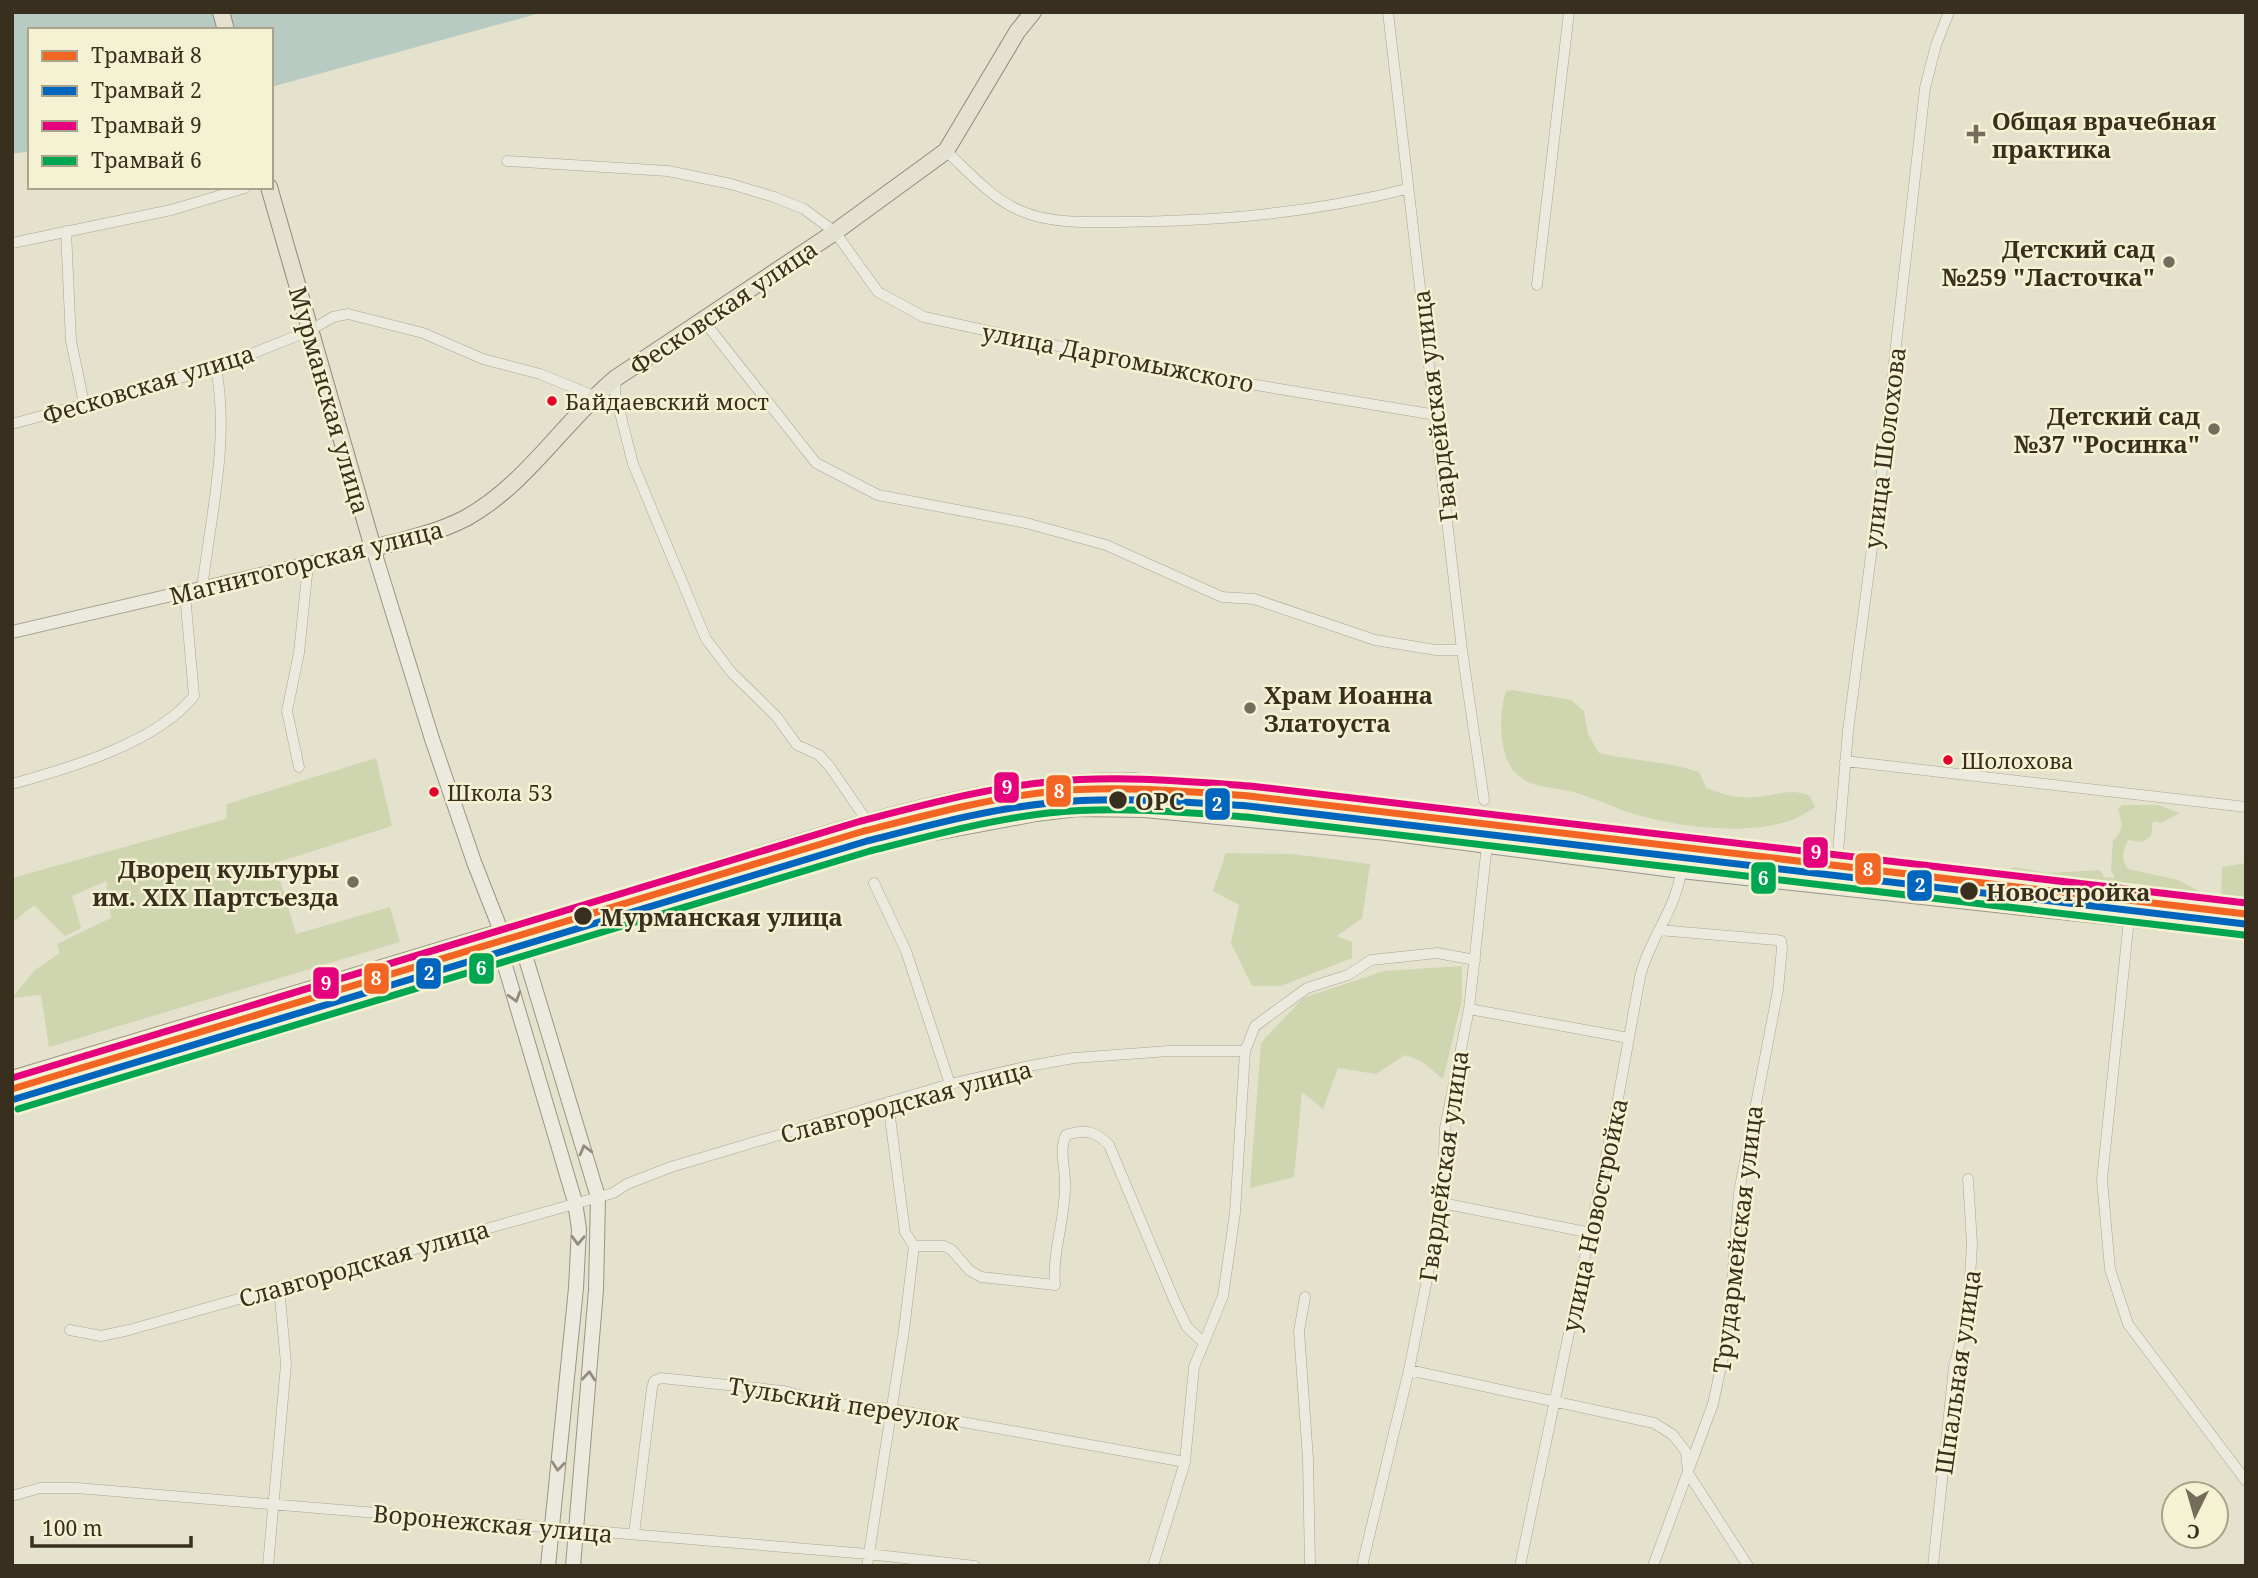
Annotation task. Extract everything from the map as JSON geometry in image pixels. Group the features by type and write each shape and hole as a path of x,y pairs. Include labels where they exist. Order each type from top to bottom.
{"main road":[{"name":"Фесковская улица","path":"594,396 616,378 835,232 946,151 1017,32 1033,12"},
{"name":"Мурманская улица","path":"270,189 373,548 432,739 501,931 503,959 575,1202 579,1230 576,1288 548,1566"},
{"name":"Магнитогорская улица","path":"373,548 433,533 479,510 525,470 594,396"},
{"path":"12,1104 887,842 1036,814 1113,809 1195,813 1487,845 1681,871 2246,932"},
{"name":"Мурманская улица","path":"501,931 524,952"},
{"path":"12,1078 501,931"},
{"path":"524,952 598,1197 596,1290 573,1566"}],"street":[{"name":"Гвардейская улица","path":"1388,12 1462,650 1484,800"},
{"path":"1537,285 1569,12"},
{"name":"улица Шолохова","path":"1835,888 1845,761 1882,474 1925,88 1936,45 1949,12"},
{"path":"946,151 994,195 1020,211 1043,218 1141,222 1264,216 1340,205 1408,189"},
{"name":"улица Даргомыжского","path":"507,161 668,171 731,184 804,209 835,232 878,292 924,317 1178,372 1436,415"},
{"path":"12,243 171,211 242,189"},
{"path":"66,231 71,341 84,403"},
{"name":"Фесковская улица","path":"12,424 216,368 309,331 333,317 348,314 423,333 483,359 540,374 594,396"},
{"path":"702,320 816,463 878,495 1026,523 1107,545 1222,597 1254,599 1375,640 1436,650 1462,650"},
{"path":"202,590 220,456 220,390 216,368"},
{"path":"616,378 615,393 633,464 706,639 732,673 776,716 797,745 818,755 830,767 864,818"},
{"name":"Магнитогорская улица","path":"12,632 185,594 373,548"},
{"path":"299,767 287,711 299,653 308,565"},
{"path":"12,784 56,772 118,747 179,715 194,696 185,594"},
{"path":"1845,761 2246,807"},
{"path":"501,931 864,818 1011,786 1104,777 1136,778"},
{"name":"Гвардейская улица","path":"1362,1566 1409,1370 1442,1203 1446,1128 1469,1009 1487,845"},
{"name":"улица Новостройка","path":"1520,1566 1591,1233 1645,957 1678,894 1681,871"},
{"path":"874,883 906,951 950,1084"},
{"path":"2129,919 2102,1180 2110,1269 2128,1324 2246,1481"},
{"name":"Трудармейская улица","path":"1653,1566 1713,1404 1728,1334 1739,1192 1778,990 1782,948 1781,942 1776,940 1659,930"},
{"path":"1153,1566 1185,1462 1190,1436 1192,1377 1203,1342 1223,1296 1233,1236 1245,1091 1245,1051 1255,1026 1270,1012 1307,988 1348,975 1371,960 1437,953 1475,960"},
{"path":"1469,1009 1629,1038"},
{"name":"Славгородская улица","path":"70,1330 84,1335 110,1334 279,1287 598,1197 671,1167 950,1084 1074,1058 1189,1050 1245,1051"},
{"path":"867,1566 914,1246 905,1232 888,1102"},
{"path":"914,1246 944,1246 952,1250 969,1270 981,1277 1055,1285 1054,1249 1065,1186 1062,1142 1066,1135 1086,1130 1100,1135 1110,1145 1175,1302 1187,1327 1203,1342"},
{"name":"Шпальная улица","path":"1933,1566 1954,1367 1968,1311 1972,1244 1968,1178"},
{"path":"1442,1203 1591,1233"},
{"path":"268,1566 286,1364 279,1287"},
{"path":"1305,1297 1299,1331 1308,1459 1310,1566"},
{"path":"1409,1370 1555,1399 1654,1423 1673,1436 1686,1452 1688,1473 1748,1566"},
{"name":"Тульский переулок","path":"634,1534 654,1381 661,1378 784,1391 833,1404 890,1409 1185,1462"},
{"name":"Воронежская улица","path":"12,1496 40,1488 77,1488 868,1553 975,1566"}],"green space":[{"path":"1506,691 1571,700 1584,711 1588,734 1599,753 1699,772 1706,788 1730,796 1803,793 1810,796 1815,807 1797,818 1776,824 1753,828 1703,827 1637,815 1577,793 1534,784 1513,770 1502,742 1502,710"},
{"path":"376,758 392,826 275,863 296,934 390,907 400,942 49,1047 41,995 12,998 35,970 60,953 57,944 111,918 106,881 72,896 81,928 65,936 34,905 12,923 12,878 226,819 227,804"},
{"path":"2122,805 2158,805 2180,813 2161,823 2153,821 2151,836 2143,842 2128,840 2123,858 2128,869 2178,880 2199,891 2196,898 2174,895 2160,899 2024,884 2009,870 2013,867 2049,873 2100,870 2104,877 2115,878 2111,870 2113,840 2121,829 2118,809"},
{"path":"1226,853 1292,854 1370,864 1362,918 1337,936 1352,942 1352,958 1281,986 1252,986 1231,943 1239,905 1213,891"},
{"path":"2246,863 2246,906 2221,898 2222,867"},
{"path":"1462,966 1462,1000 1443,1079 1421,1061 1405,1055 1376,1074 1338,1068 1323,1109 1302,1092 1294,1177 1250,1188 1261,1043 1303,998 1384,971"}],"shaded area":[{"path":"12,12 544,12 273,86 273,28 28,28 28,151 12,154"}],"tram line":[{"name":"9","path":"12,1078 861,821 977,793 1073,780 1149,780 1250,786 2246,903"},
{"name":"8","path":"12,1089 864,831 978,803 1072,790 1148,790 1249,796 2246,914"},
{"name":"2","path":"15,1099 867,841 981,814 1075,801 1149,800 1248,806 2245,924"},
{"name":"6","path":"18,1109 870,851 981,824 1073,811 1148,810 1247,817 2244,935"}],"place":[{"name":"Общая врачебная практика","path":"1976,134"},
{"name":"Детский сад №259 \"Ласточка\"","path":"2169,262"},
{"name":"Байдаевский мост","path":"552,401"},
{"name":"Детский сад №37 \"Росинка\"","path":"2214,429"},
{"name":"Храм Иоанна Златоуста","path":"1250,708"},
{"name":"Шолохова","path":"1948,760"},
{"name":"Школа 53","path":"434,792"},
{"name":"ОРС","path":"1118,800"},
{"name":"Дворец культуры им. XIX Партсъезда","path":"353,882"},
{"name":"Новостройка","path":"1969,891"},
{"name":"Мурманская улица","path":"583,916"}]}
